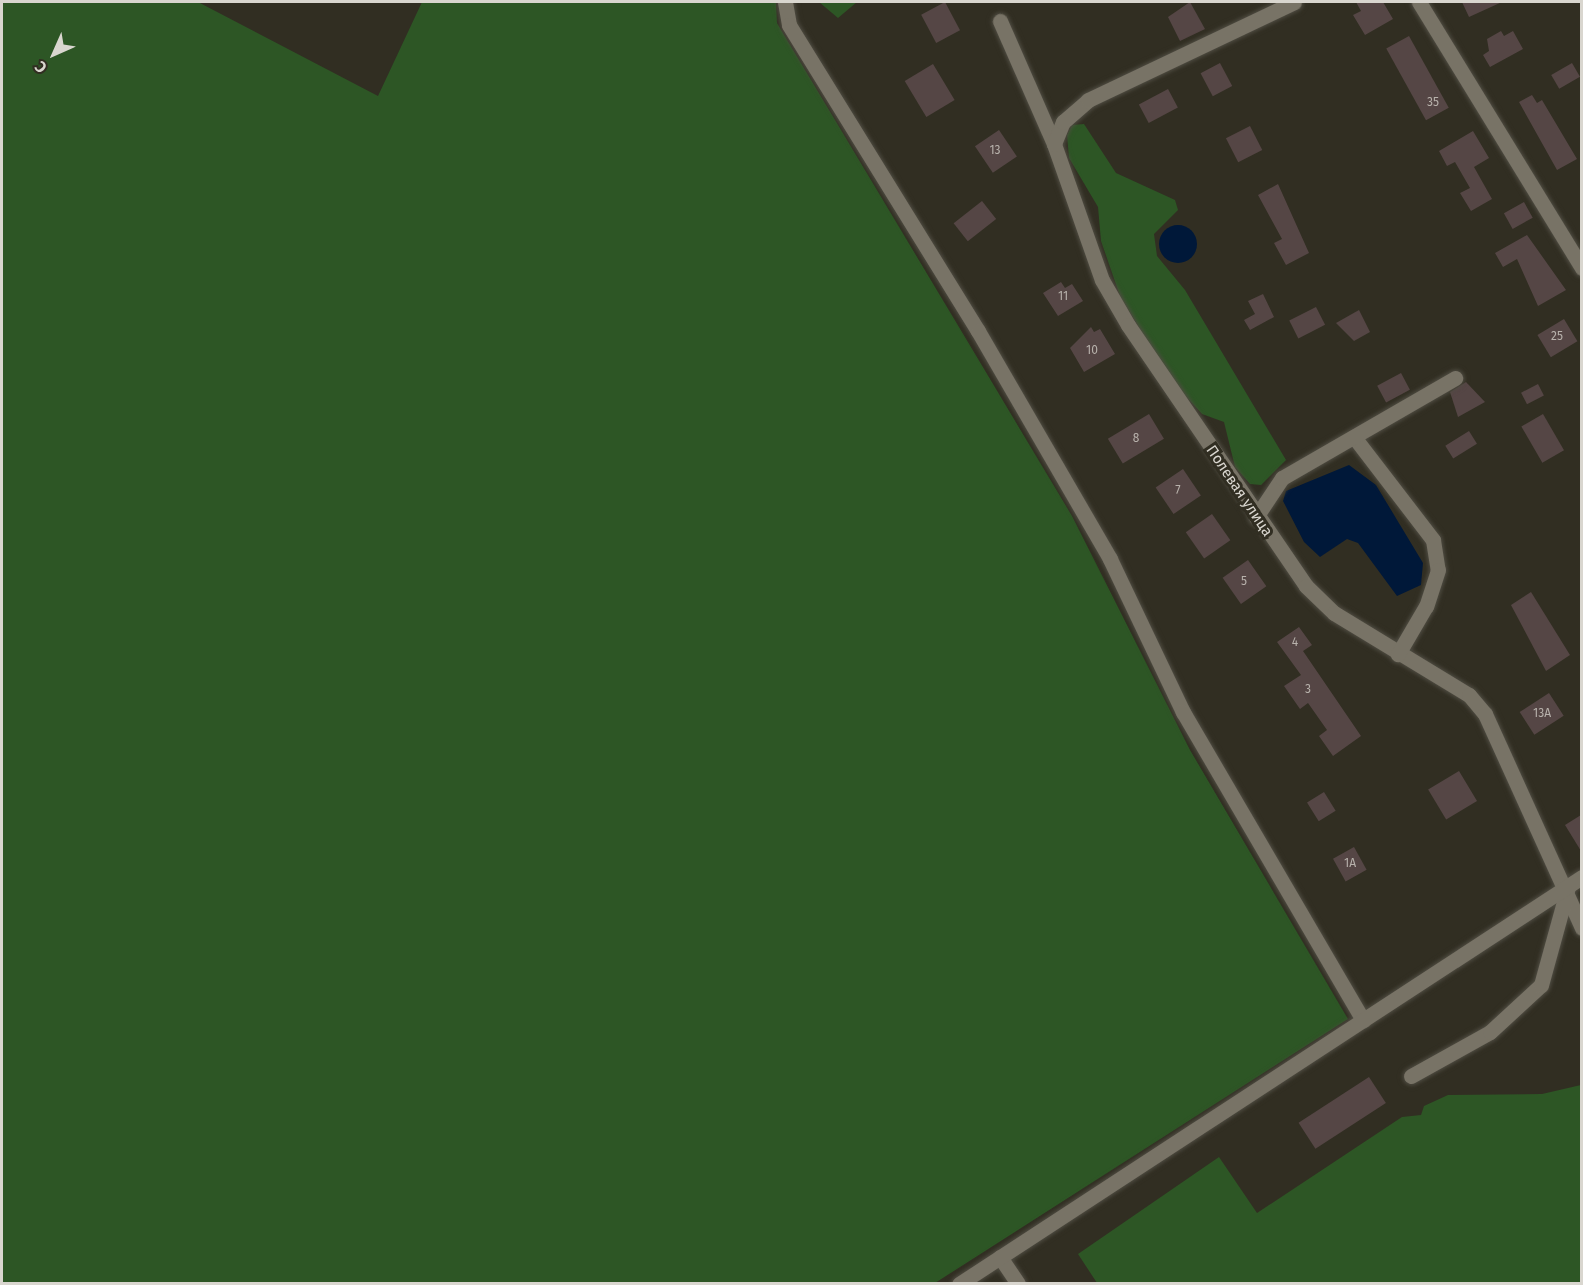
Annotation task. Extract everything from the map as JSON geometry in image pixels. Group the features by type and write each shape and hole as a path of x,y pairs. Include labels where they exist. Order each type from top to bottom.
{"street":[{"path":"784,2 789,25 996,362 1110,559 1183,712 1363,1020"},
{"path":"1054,144 1063,122 1088,100 1294,2"},
{"path":"1419,2 1581,268"},
{"name":"Полевая улица","path":"1000,21 1054,144 1102,280 1256,517 1306,586 1334,613 1398,654 1469,695 1485,714 1568,887 1581,928"},
{"path":"1256,517 1282,478 1455,378"},
{"path":"1353,437 1433,540 1438,570 1426,606 1398,654"},
{"path":"959,1284 1581,877"},
{"path":"1411,1076 1490,1032 1541,985 1568,887"},
{"path":"1000,1257 1018,1284"}],"green space":[{"path":"2,2 198,2 378,96 422,2 776,2 777,23 1072,516 1190,750 1348,1019 935,1283 2,1283"},
{"path":"819,2 857,2 838,18"},
{"path":"1084,124 1116,173 1175,200 1178,210 1154,234 1157,256 1185,290 1286,460 1261,485 1250,484 1235,467 1224,422 1202,414 1171,380 1120,296 1101,241 1098,207 1069,158 1067,135 1072,125"},
{"path":"1581,1085 1581,1283 1097,1283 1078,1254 1219,1157 1257,1213 1402,1117 1421,1115 1424,1106 1448,1095 1542,1094"}],"water":[{"path":"1178,225 1191,231 1197,244 1191,257 1178,263 1165,257 1159,244 1165,231"},
{"path":"1349,465 1376,485 1423,563 1421,585 1397,596 1358,543 1347,539 1320,557 1304,542 1283,501 1286,491"}],"building":[{"path":"945,2 960,30 936,43 921,15"},
{"path":"1190,2 1205,29 1180,41 1168,17"},
{"path":"1356,2 1383,2 1393,19 1365,35 1353,15 1361,11"},
{"path":"1462,2 1502,2 1469,17"},
{"path":"1501,31 1504,36 1513,31 1523,49 1490,67 1483,55 1489,51 1487,39"},
{"path":"1409,36 1449,108 1426,120 1386,49"},
{"path":"1220,63 1232,86 1213,96 1201,73"},
{"path":"1572,63 1580,77 1559,89 1551,75"},
{"path":"933,64 955,100 926,117 905,81"},
{"path":"1168,89 1178,108 1149,123 1139,104"},
{"path":"1532,95 1537,103 1542,100 1577,159 1557,170 1519,102"},
{"path":"1250,126 1262,150 1238,162 1226,138"},
{"path":"999,130 1017,157 993,173 975,146"},
{"path":"1473,131 1489,158 1474,167 1492,199 1471,211 1460,193 1470,188 1455,162 1447,166 1439,151"},
{"path":"1278,184 1309,253 1286,265 1274,243 1282,239 1258,195"},
{"path":"982,201 996,219 968,241 954,223"},
{"path":"1524,202 1533,218 1513,229 1504,213"},
{"path":"1527,235 1566,290 1538,306 1517,259 1503,267 1495,253"},
{"path":"1061,282 1065,288 1072,284 1083,301 1058,316 1043,293"},
{"path":"1263,294 1274,317 1250,330 1244,320 1255,314 1248,301"},
{"path":"1316,307 1325,325 1298,338 1289,321"},
{"path":"1359,310 1370,332 1354,341 1336,323"},
{"path":"1564,319 1577,341 1551,357 1537,335"},
{"path":"1091,327 1094,332 1100,329 1115,354 1084,372 1070,348"},
{"path":"1401,373 1410,390 1386,402 1377,386"},
{"path":"1466,382 1485,402 1458,417 1450,392"},
{"path":"1538,384 1544,396 1527,404 1521,393"},
{"path":"1149,414 1164,439 1123,464 1108,439"},
{"path":"1543,414 1564,450 1542,463 1521,426"},
{"path":"1469,431 1477,444 1453,459 1445,446"},
{"path":"1183,469 1201,496 1174,514 1156,487"},
{"path":"1212,514 1230,540 1204,559 1186,532"},
{"path":"1248,560 1266,586 1241,604 1223,578"},
{"path":"1531,592 1570,655 1546,671 1511,605"},
{"path":"1299,627 1312,645 1303,651 1361,736 1333,756 1319,736 1327,730 1308,703 1300,709 1284,686 1301,675 1277,642"},
{"path":"1549,693 1564,716 1534,735 1520,712"},
{"path":"1459,771 1477,801 1446,820 1428,790"},
{"path":"1324,792 1336,811 1319,821 1307,803"},
{"path":"1581,815 1581,851 1565,825"},
{"path":"1354,847 1367,870 1346,881 1333,859"},
{"path":"1369,1077 1386,1103 1315,1149 1299,1123"}]}
